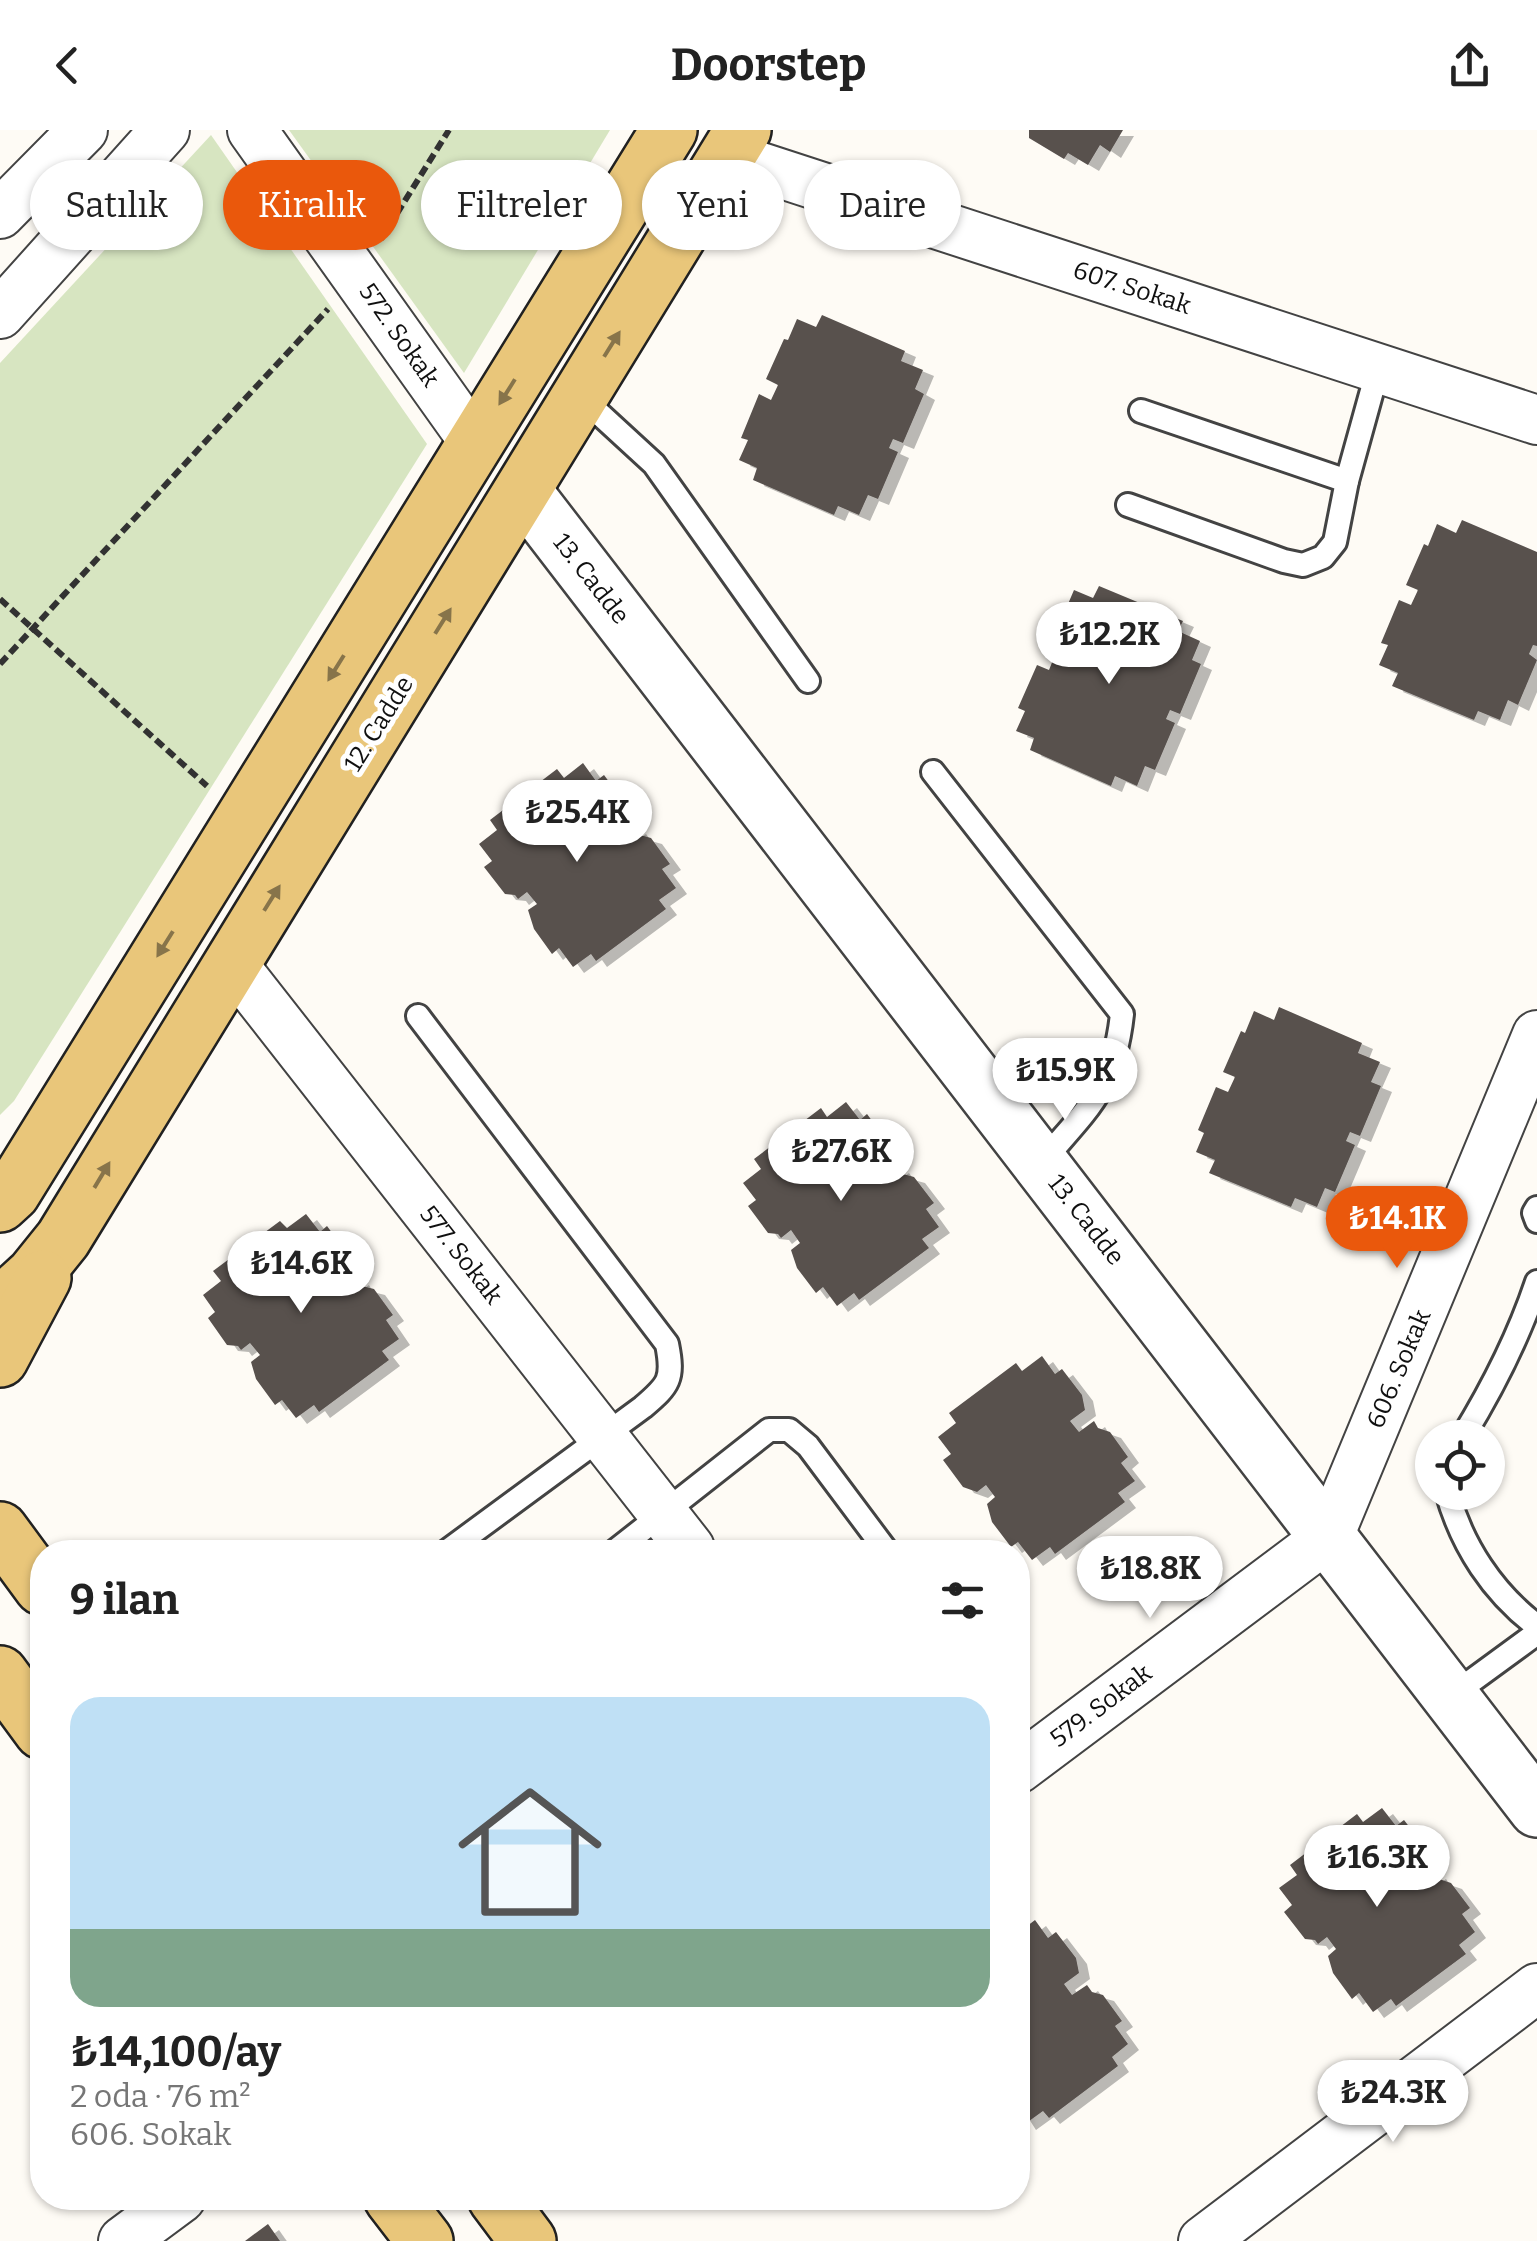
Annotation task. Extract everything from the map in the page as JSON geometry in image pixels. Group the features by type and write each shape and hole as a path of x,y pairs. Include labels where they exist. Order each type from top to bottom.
{"main road":[{"path":"0,1204 12,1193 669,130"},
{"name":"12. Cadde","path":"0,1306 63,1240 736,143"},
{"path":"0,1360 63,1240"},
{"path":"0,1530 30,1571"},
{"path":"0,1674 30,1715"},
{"path":"401,2210 425,2241"},
{"path":"505,2210 528,2241"}],"street":[{"path":"0,214 83,130"},
{"path":"0,314 165,130"},
{"name":"572. Sokak","path":"252,130 475,443"},
{"name":"607. Sokak","path":"736,143 1537,420"},
{"name":"13. Cadde","path":"522,490 1537,1809"},
{"name":"577. Sokak","path":"232,962 677,1530"},
{"name":"606. Sokak","path":"1330,1536 1537,1035"},
{"name":"579. Sokak","path":"1030,1759 1330,1536"},
{"path":"1203,2241 1537,1988"},
{"path":"122,2241 165,2210"}],"lane":[{"path":"1128,505 1303,565 1323,557 1335,542 1378,368"},
{"path":"580,396 654,464 808,681"},
{"path":"1141,410 1347,481"},
{"path":"933,772 1122,1014 1118,1048 1102,1093 1041,1162"},
{"path":"418,1016 667,1344 672,1368 666,1388 462,1540"},
{"path":"1537,1208 1537,1221"},
{"path":"1473,1420 1529,1307 1537,1282"},
{"path":"648,1540 677,1530 769,1430 789,1430 808,1446 879,1540"},
{"path":"1451,1696 1537,1629 1511,1606 1466,1546 1453,1510"}],"path":[{"path":"0,664 358,277 450,130"},
{"path":"0,599 243,819"}],"green space":[{"path":"289,130 610,130 592,160 421,160 421,250 538,250 464,373 375,250 401,250 401,160 311,160"},
{"path":"211,135 228,160 223,160 223,250 291,250 427,444 14,1101 0,1115 0,363 105,250 203,250 203,160 188,160"}],"building":[{"path":"1029,130 1123,130 1110,152 1100,145 1088,165 1068,153 1064,159 1029,138"},
{"path":"822,315 905,351 901,361 923,370 915,389 924,394 903,443 893,439 889,448 898,452 878,499 868,495 859,515 838,506 834,515 753,480 757,468 739,460 748,440 741,438 759,394 771,400 778,385 766,379 784,339 788,340 797,319 816,327"},
{"path":"1462,520 1537,552 1537,646 1533,645 1529,654 1537,660 1518,705 1508,700 1500,720 1478,711 1474,720 1392,686 1398,673 1379,665 1388,645 1381,643 1399,600 1411,605 1418,590 1406,585 1424,544 1428,546 1437,524 1456,533"},
{"path":"1099,586 1183,621 1178,631 1200,641 1192,660 1201,664 1180,714 1170,710 1166,719 1175,723 1155,770 1145,766 1137,786 1115,776 1111,786 1030,750 1034,738 1016,731 1025,711 1018,708 1037,665 1049,670 1055,655 1043,651 1061,609 1065,611 1074,590 1093,598"},
{"path":"583,763 596,781 604,775 624,802 627,817 611,827 620,839 635,828 640,835 651,838 670,864 662,869 676,888 659,900 666,909 596,961 591,954 573,967 559,948 552,954 534,929 528,910 537,904 527,892 518,899 505,894 484,867 492,861 479,844 497,830 490,820 557,769 564,778"},
{"path":"1279,1007 1362,1043 1358,1053 1380,1062 1371,1082 1381,1086 1360,1136 1350,1132 1346,1141 1355,1145 1335,1192 1325,1188 1317,1207 1295,1198 1291,1207 1209,1173 1215,1160 1196,1152 1204,1133 1198,1130 1216,1087 1228,1092 1235,1077 1223,1072 1241,1031 1245,1033 1254,1011 1274,1020"},
{"path":"846,1102 860,1120 867,1114 887,1141 890,1156 875,1166 883,1178 898,1167 903,1174 914,1177 934,1203 926,1209 939,1227 922,1239 929,1248 859,1300 854,1293 837,1306 823,1287 816,1293 797,1268 791,1250 800,1243 791,1230 781,1238 768,1233 748,1206 756,1200 743,1183 761,1169 754,1159 821,1108 827,1117"},
{"path":"306,1214 320,1232 327,1226 347,1253 350,1268 335,1278 343,1290 358,1279 362,1286 374,1289 393,1315 386,1320 399,1339 382,1351 389,1360 319,1412 314,1405 296,1418 282,1400 275,1405 256,1379 251,1362 260,1355 250,1343 241,1350 227,1345 208,1318 215,1312 203,1295 221,1281 213,1271 280,1221 287,1228"},
{"path":"1042,1356 1055,1374 1062,1369 1082,1395 1085,1410 1070,1421 1079,1432 1094,1421 1098,1428 1110,1432 1128,1457 1121,1463 1135,1481 1118,1493 1125,1502 1055,1554 1050,1547 1032,1560 1030,1540 1006,1540 992,1522 987,1504 995,1497 986,1485 977,1492 963,1487 943,1460 951,1454 938,1437 956,1423 949,1413 1016,1363 1022,1371"},
{"path":"1382,1808 1396,1826 1404,1820 1424,1846 1426,1861 1411,1872 1420,1884 1435,1873 1451,1883 1470,1908 1462,1914 1475,1932 1459,1945 1466,1954 1396,2006 1391,1999 1373,2012 1359,1993 1352,1999 1333,1973 1328,1956 1336,1949 1327,1937 1318,1944 1305,1939 1284,1912 1292,1905 1279,1888 1297,1875 1290,1865 1357,1814 1363,1822"},
{"path":"1035,1920 1048,1938 1056,1932 1076,1958 1079,1973 1064,1984 1072,1995 1087,1985 1092,1992 1103,1995 1122,2021 1115,2026 1128,2044 1112,2057 1118,2066 1049,2118 1043,2111 1030,2120 1030,1924"},
{"path":"268,2224 280,2241 245,2241"}]}
